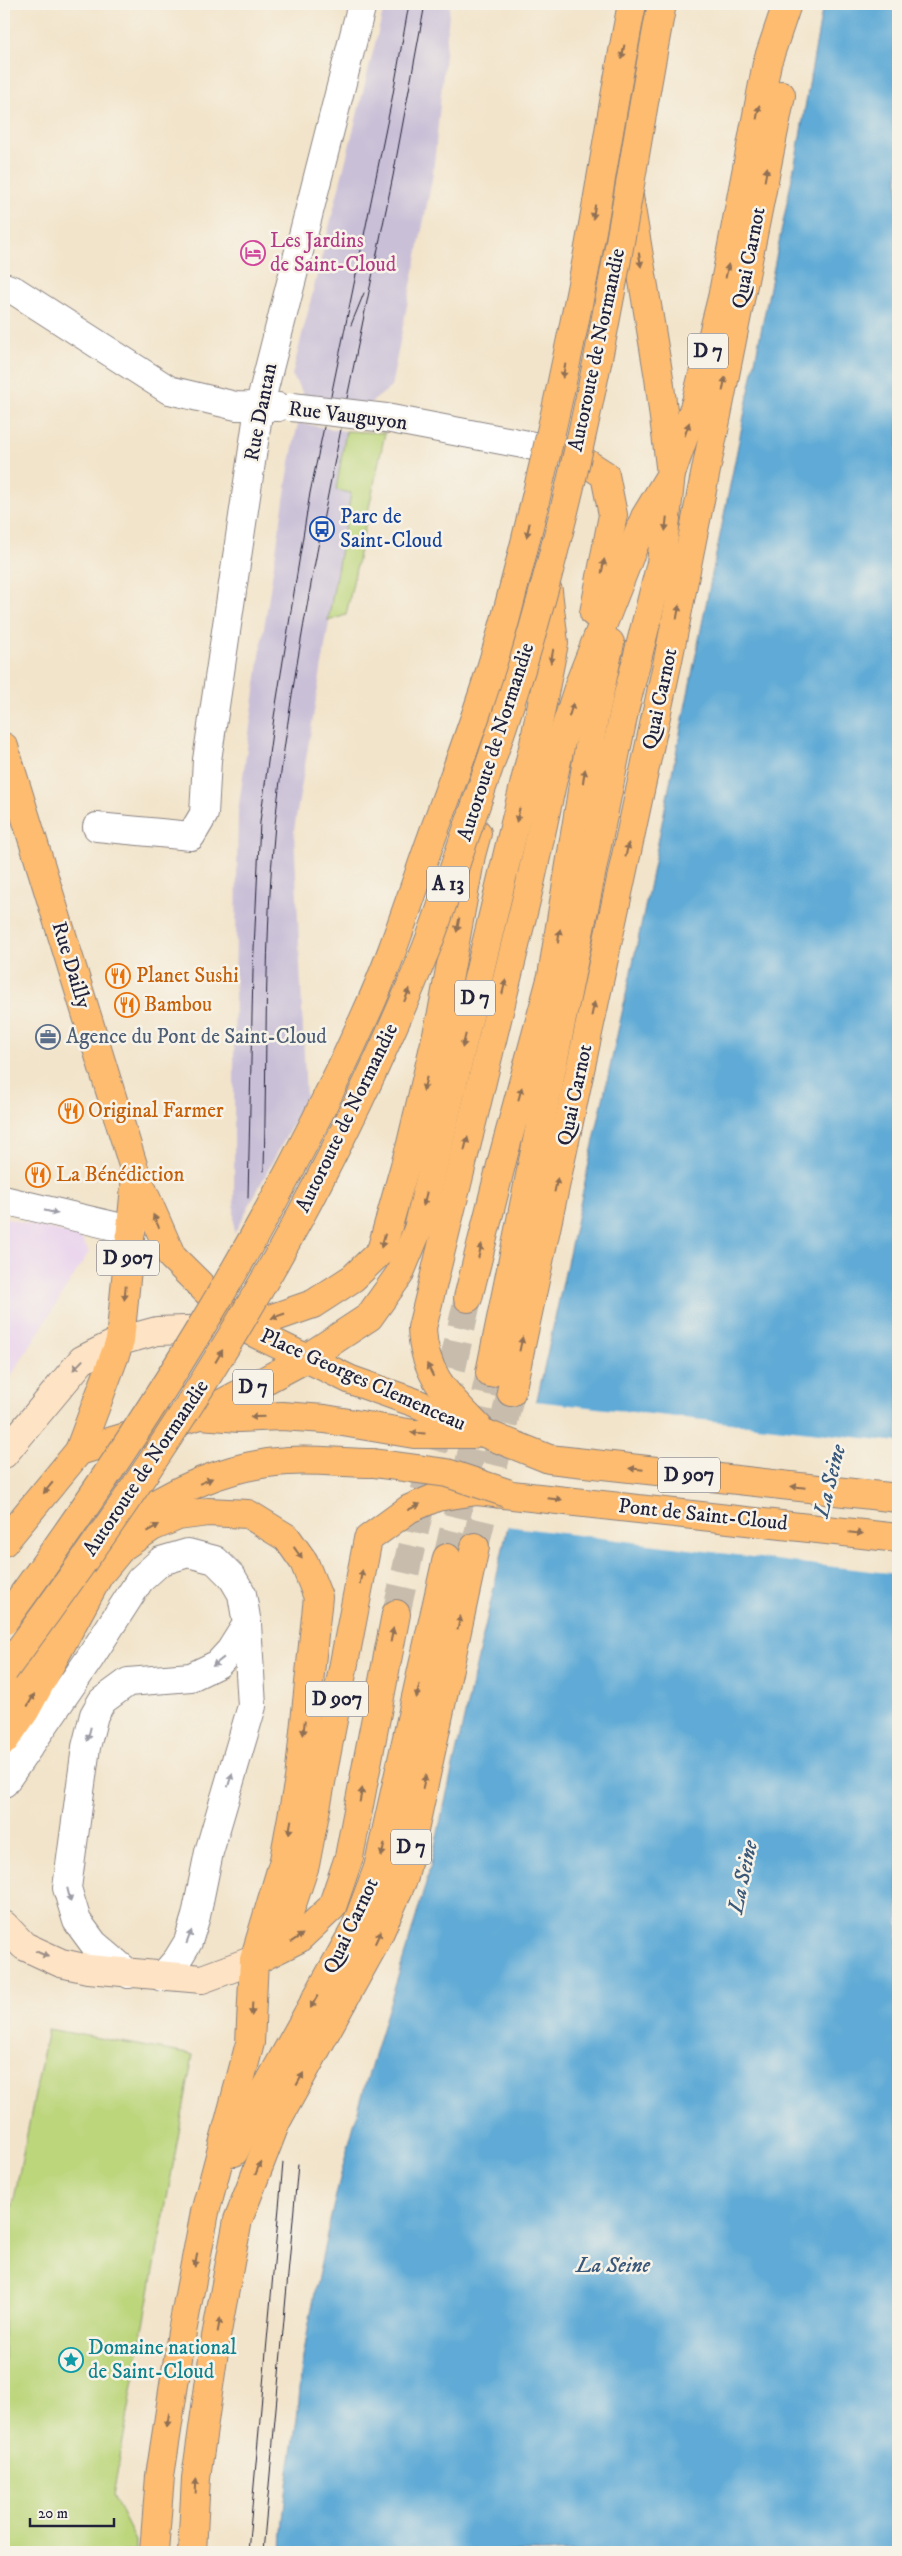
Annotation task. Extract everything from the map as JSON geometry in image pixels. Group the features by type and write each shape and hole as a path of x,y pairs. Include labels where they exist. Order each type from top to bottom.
{"main road":[{"name":"Autoroute de Normandie","path":"4,1621 134,1437 179,1366 276,1196 323,1107 368,1012 476,714 505,621 561,385 586,260 611,111 632,4"},
{"name":"Quai Carnot","path":"244,1328 312,1304 353,1278 381,1251 411,1144 442,1012 471,855 548,591 571,453 583,408 624,160 653,4"},
{"name":"Autoroute de Normandie","path":"4,1671 82,1564 159,1453 256,1294 349,1120 395,1024 428,943 504,724 534,629 586,411 614,275 640,116 662,4"},
{"name":"Quai Carnot","path":"484,1434 441,1389 428,1366 422,1328 530,884 561,742 580,682 645,517 671,474 696,402 722,298 767,62 787,4"},
{"name":"Quai Carnot","path":"511,1392 666,670 750,257 785,71 787,4"},
{"name":"Quai Carnot","path":"490,1373 625,707 662,563 671,474 659,378 624,160"},
{"path":"571,453 605,475 613,515 580,682"},
{"name":"Quai Carnot","path":"468,1298 503,1157 552,976 604,667 645,517"},
{"name":"Quai Carnot","path":"306,1360 365,1320 374,1311 399,1275 418,1229 534,744 554,642 548,591"},
{"name":"Rue Dailly","path":"4,747 12,802 136,1175 172,1257 178,1264"},
{"name":"D 907","path":"120,1341 136,1175"},
{"name":"Place Georges Clemenceau","path":"178,1264 244,1328 306,1360 351,1380 416,1403 484,1434"},
{"name":"D 907","path":"4,1454 82,1360 120,1341 157,1331 244,1328"},
{"path":"4,1542 79,1451 120,1341"},
{"name":"D 7","path":"200,1414 306,1360"},
{"path":"79,1451 200,1414 239,1418 282,1416 325,1419 414,1434 484,1434"},
{"name":"Pont de Saint-Cloud","path":"484,1434 548,1459 898,1498"},
{"path":"4,1705 85,1568 112,1535 144,1510 224,1473 253,1465 288,1461 373,1463 447,1473 507,1493"},
{"name":"D 907","path":"254,1960 289,1913 305,1865 368,1539 409,1509 437,1497 477,1491 507,1493"},
{"name":"Pont de Saint-Cloud","path":"507,1493 898,1538"},
{"path":"4,1741 25,1712 99,1576 122,1547 152,1527 178,1516 208,1512 248,1514 287,1538 304,1562 318,1597 296,1797 284,1860 254,1960 202,1979 129,1974 61,1963 24,1946 4,1925"},
{"name":"Quai Carnot","path":"192,2552 196,2478 216,2337 238,2220 276,2122 376,1941 404,1877 475,1547"},
{"name":"Quai Carnot","path":"205,2212 253,2112 355,1929 378,1868 448,1558"},
{"name":"Quai Carnot","path":"254,1960 298,1938 332,1907 350,1857 396,1614"},
{"name":"D 7","path":"154,2552 160,2476 182,2332 205,2212 250,2043 254,1960"}],"street":[{"name":"Rue Dantan","path":"97,827 191,836 204,814 207,760 259,408 362,4"},
{"name":"Rue Vauguyon","path":"4,287 16,291 169,390 236,406 259,408 292,407 386,418 571,453"},
{"path":"4,1200 131,1230"},
{"path":"4,1783 90,1658 140,1580 161,1561 188,1553 214,1560 232,1577 242,1594 248,1624 252,1706 209,1852 196,1916 188,1942 177,1960 162,1977"},
{"path":"129,1974 94,1944 76,1921 67,1888 86,1747 94,1715 102,1701 128,1682 191,1677 218,1664 230,1651 248,1624"}],"shaded area":[{"path":"385,4 450,4 433,174 391,387 368,405 305,397 292,375"},
{"path":"298,423 346,431 336,490 351,493 294,830 306,1099 234,1234 234,1054 238,812 262,641 290,462"},
{"path":"4,1218 80,1236 89,1252 4,1387"}],"green space":[{"path":"346,431 385,433 346,615 328,621 351,493 336,490"},
{"name":"Domaine national de Saint-Cloud","path":"48,2029 193,2055 113,2496 136,2541 136,2552 4,2552 4,2249"}],"water":[{"name":"La Seine","path":"823,4 898,4 898,2552 281,2552 285,2501 298,2410 303,2357 322,2259 338,2186 354,2126 428,1876 541,1382 643,917 798,148"}],"pier":[{"path":"535,1401 898,1442 898,1574 506,1526"}],"tunnel":[{"path":"396,1614 468,1298"},
{"path":"447,1558 490,1373"},
{"path":"475,1547 511,1392"}],"tram line":[{"path":"330,401 392,99 409,4"},
{"path":"346,403 393,176 425,4"},
{"path":"351,325 364,293"},
{"path":"248,1198 253,970 260,822 274,717 310,493 324,427"},
{"path":"264,1171 267,953 275,824 295,675 341,429"},
{"path":"248,2552 283,2163"},
{"path":"263,2552 298,2164"}],"place":[{"name":"Les Jardins de Saint-Cloud","path":"253,253"},
{"name":"Parc de Saint-Cloud","path":"322,529"},
{"name":"Planet Sushi","path":"118,976"},
{"name":"Bambou","path":"127,1005"},
{"name":"Agence du Pont de Saint-Cloud","path":"48,1037"},
{"name":"Original Farmer","path":"71,1111"},
{"name":"La Bénédiction","path":"38,1175"},
{"name":"Domaine national de Saint-Cloud","path":"71,2360"}]}
